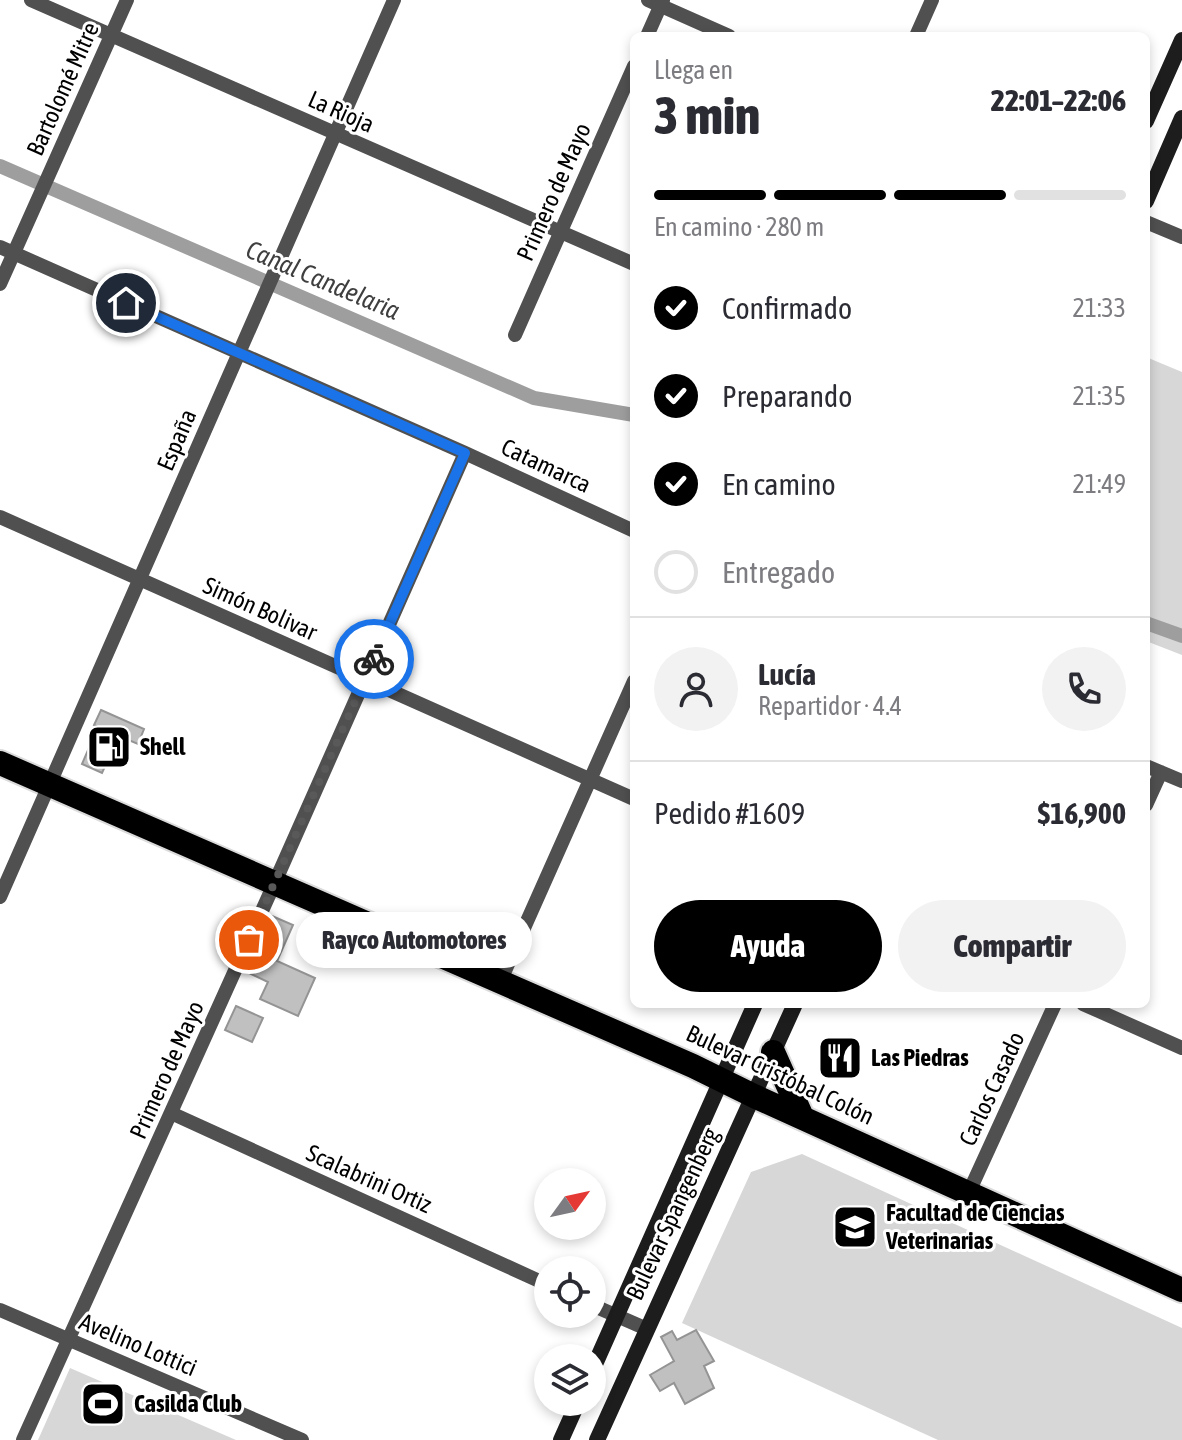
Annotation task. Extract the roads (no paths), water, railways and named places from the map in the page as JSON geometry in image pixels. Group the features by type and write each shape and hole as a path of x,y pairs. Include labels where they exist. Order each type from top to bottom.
{"highway":[{"name":"Bulevar Cristóbal Colón","path":"0,763 693,1066 1182,1290"},
{"path":"773,1052 802,1117"}],"main road":[{"path":"1150,112 1182,40"},
{"path":"1150,192 1182,118"},
{"name":"Bulevar Spangenberg","path":"604,1344 753,1008"},
{"name":"Bulevar Spangenberg","path":"597,1440 793,1008"},
{"path":"561,1440 572,1416"}],"street":[{"name":"La Rioja","path":"31,0 630,262"},
{"name":"Bartolomé Mitre","path":"0,284 6,250 33,208 127,0"},
{"name":"España","path":"0,897 394,0"},
{"path":"918,32 932,0"},
{"path":"648,32 657,2 721,32"},
{"name":"Primero de Mayo","path":"515,335 630,75"},
{"path":"1150,224 1182,237"},
{"name":"Catamarca","path":"6,250 630,529"},
{"name":"Primero de Mayo","path":"23,1440 465,453"},
{"name":"Simón Bolivar","path":"0,517 630,797"},
{"path":"500,982 630,690"},
{"path":"1150,768 1182,781"},
{"path":"1150,796 1161,772"},
{"name":"Carlos Casado","path":"969,1192 1053,1008"},
{"path":"1092,1008 1182,1048"},
{"name":"Scalabrini Ortiz","path":"171,1113 534,1279"},
{"name":"Avelino Lottici","path":"0,1310 302,1440"},
{"path":"606,1311 647,1329"}],"waterway":[{"name":"Canal Candelaria","path":"0,166 534,398 630,414"},
{"name":"Canal Candelaria","path":"1150,624 1182,636"}],"place":[{"name":"Shell","path":"109,747"},
{"name":"Rayco Automotores","path":"249,940"},
{"name":"Las Piedras","path":"840,1058"},
{"name":"Facultad de Ciencias Veterinarias","path":"855,1227"},
{"name":"Casilda Club","path":"103,1404"}]}
